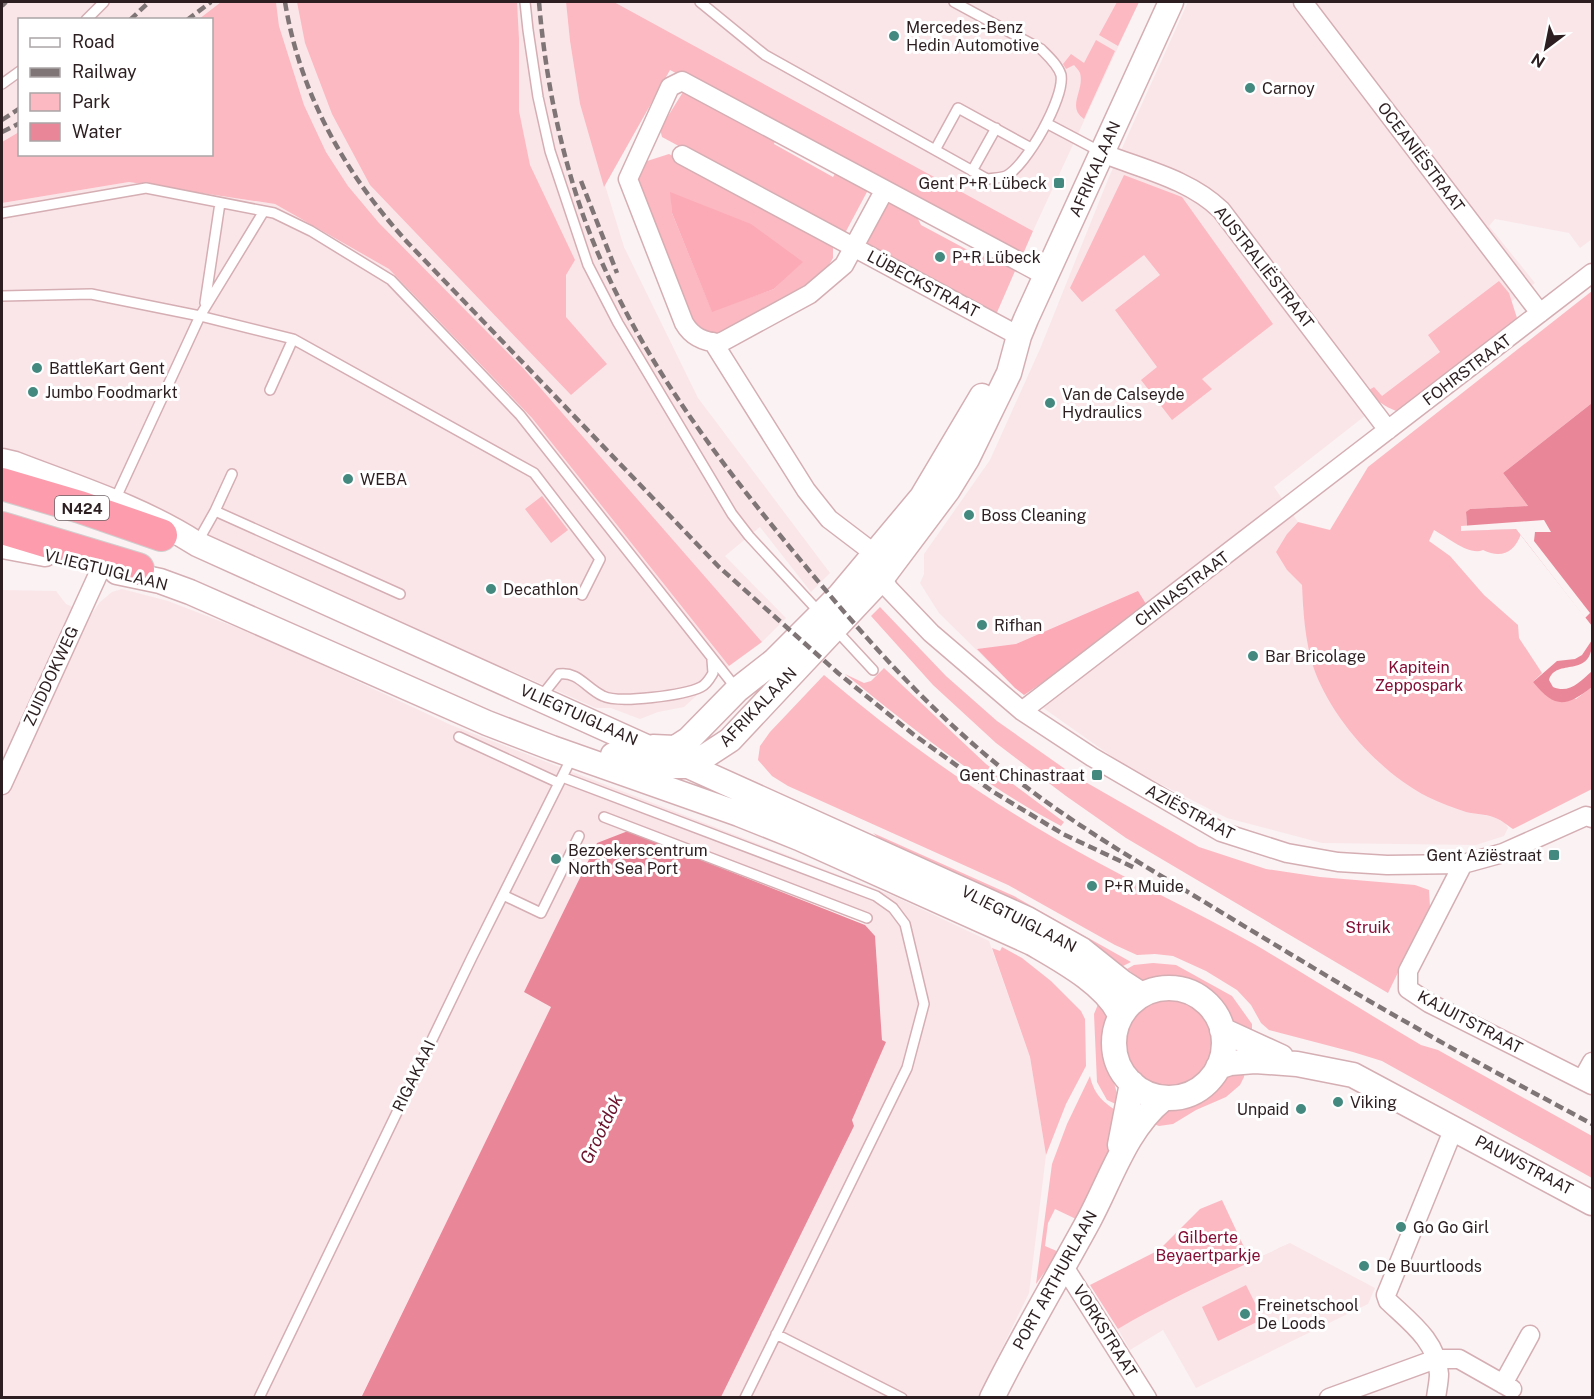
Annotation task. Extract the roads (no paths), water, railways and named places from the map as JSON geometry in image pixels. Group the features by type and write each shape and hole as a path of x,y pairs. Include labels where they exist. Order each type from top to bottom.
{"highway":[{"name":"N424","path":"2,484 165,530"},
{"name":"N424","path":"2,528 149,575"}],"main road":[{"name":"AFRIKALAAN","path":"690,766 701,727 737,690 882,578 948,490 967,459 1009,373 1019,336 1171,2"},
{"name":"AFRIKALAAN","path":"690,766 724,745 827,621 875,554 922,497 969,420 996,365 1019,336"},
{"name":"N424","path":"2,461 114,502 165,530 197,543"},
{"name":"VLIEGTUIGLAAN","path":"197,543 1027,919 1082,950 1142,995"},
{"name":"VLIEGTUIGLAAN","path":"2,546 101,568 149,575 446,706 799,838 1032,944 1057,958 1100,990 1116,1005 1120,1015"},
{"name":"N424","path":"446,706 470,704 532,728 625,759 655,766 690,766"},
{"name":"N424","path":"650,747 675,748 689,740 701,727"},
{"path":"724,745 740,789"},
{"path":"690,766 691,778 701,800"},
{"path":"1171,988 1186,991 1200,998 1211,1008 1222,1030 1223,1051 1218,1067 1195,1091 1163,1099 1146,1093 1132,1083 1122,1071 1116,1058 1114,1042 1120,1015 1142,995 1156,989 1171,988"},
{"path":"1222,1030 1297,1064"},
{"path":"1218,1067 1249,1061 1297,1064 1353,1074 1455,1128"},
{"name":"PORT ARTHURLAAN","path":"1117,1162 1132,1083"},
{"name":"PORT ARTHURLAAN","path":"992,1398 1029,1324 1090,1218 1117,1162 1139,1124 1163,1099"},
{"name":"PAUWSTRAAT","path":"1455,1128 1593,1203"}],"street":[{"name":"OCEANIËSTRAAT","path":"1303,2 1540,314"},
{"path":"682,155 854,248 844,265 810,294 720,343 707,342 690,333 684,323 628,179 670,87 682,81 1046,276"},
{"name":"AUSTRALIËSTRAAT","path":"1102,153 1193,188 1208,197 1221,210 1388,430"},
{"name":"LÜBECKSTRAAT","path":"884,191 854,248 1019,336"},
{"name":"FOHRSTRAAT","path":"1341,467 1593,273"},
{"path":"713,342 806,490 829,519 875,554"},
{"name":"CHINASTRAAT","path":"1022,711 1341,467"},
{"name":"ZUIDDOKWEG","path":"2,785 101,568"},
{"name":"AZIËSTRAAT","path":"882,578 889,589 931,633 1022,711 1092,757 1221,832 1287,854 1338,862 1387,865 1463,864 1503,853 1586,816 1593,818"},
{"name":"KAJUITSTRAAT","path":"1463,864 1408,971 1408,989 1429,1003 1587,1083"},
{"path":"1587,1083 1593,1062"},
{"path":"1436,1398 1439,1375 1432,1346 1388,1301 1386,1295 1455,1128"},
{"name":"VORKSTRAAT","path":"1063,1265 1147,1398"},
{"path":"1329,1398 1436,1359 1459,1359 1507,1386 1530,1335"}],"lane":[{"path":"88,18 104,2"},
{"path":"525,2 538,97 549,151 588,265 618,323 732,514 749,536 873,670"},
{"path":"700,2 765,55 987,179 1006,176 1021,162 1048,124 1060,86 1061,74 1041,49 954,2"},
{"path":"2,84 18,72"},
{"path":"935,150 958,108 1031,148"},
{"path":"1048,124 1102,153"},
{"path":"972,171 996,128"},
{"path":"2,213 146,188 274,213 311,231 391,280 520,415 737,690"},
{"path":"202,312 220,202"},
{"path":"114,502 202,312 264,211"},
{"path":"2,296 91,294 202,312 293,339 534,473 600,559 582,595"},
{"path":"270,390 293,339"},
{"path":"197,543 232,474"},
{"path":"215,511 400,594"},
{"path":"540,698 559,674 568,673 580,678 604,697 619,700 686,691 700,687 707,682 713,673 712,658"},
{"path":"459,737 561,780 876,896 893,908 905,924 924,1004 907,1068 745,1398"},
{"name":"RIGAKAAI","path":"259,1398 502,895 573,755"},
{"path":"604,817 867,918"},
{"path":"502,895 541,914 579,836"},
{"path":"776,1334 902,1398"}],"water":[{"path":"1592,403 1592,626 1516,529 1461,531 1461,526 1467,526 1466,512 1470,509 1528,506 1503,473"},
{"path":"1592,640 1591,652 1587,660 1553,673 1549,680 1553,687 1569,688 1592,671 1592,687 1583,694 1568,701 1554,701 1533,682 1557,661 1575,659 1582,655"},
{"name":"Grootdok","path":"628,831 865,925 875,936 882,1040 886,1042 852,1120 854,1126 721,1397 361,1398 551,1007 524,992 597,843"}],"railway":[{"path":"2,6 6,2"},
{"path":"132,18 149,2"},
{"path":"190,18 211,2"},
{"path":"285,2 302,69 328,131 345,161 385,217 719,567 838,673 913,734 992,791 1063,834 1135,868"},
{"path":"539,2 549,83 574,189 602,264 625,311 679,401 709,444 774,528 880,653 932,706 988,757 1096,836 1369,1001 1592,1124"},
{"path":"2,120 18,109"},
{"path":"2,132 18,124"},
{"path":"581,181 617,273"}],"place":[{"name":"Mercedes-Benz Hedin Automotive","path":"894,36"},
{"name":"Carnoy","path":"1250,88"},
{"name":"Gent P+R Lübeck","path":"1059,183"},
{"name":"P+R Lübeck","path":"940,257"},
{"name":"BattleKart Gent","path":"37,368"},
{"name":"Jumbo Foodmarkt","path":"33,392"},
{"name":"Van de Calseyde Hydraulics","path":"1050,403"},
{"name":"WEBA","path":"348,479"},
{"name":"Boss Cleaning","path":"969,515"},
{"name":"Decathlon","path":"491,589"},
{"name":"Rifhan","path":"982,625"},
{"name":"Bar Bricolage","path":"1253,656"},
{"name":"Gent Chinastraat","path":"1097,775"},
{"name":"Gent Aziëstraat","path":"1554,855"},
{"name":"Bezoekerscentrum North Sea Port","path":"556,859"},
{"name":"P+R Muide","path":"1092,886"},
{"name":"Viking","path":"1338,1102"},
{"name":"Unpaid","path":"1301,1109"},
{"name":"Go Go Girl","path":"1401,1227"},
{"name":"De Buurtloods","path":"1364,1266"},
{"name":"Freinetschool De Loods","path":"1245,1314"}],"park label":[{"name":"Kapitein Zeppospark","path":"1419,676"},
{"name":"Struik","path":"1368,927"},
{"name":"Gilberte Beyaertparkje","path":"1208,1246"}]}
